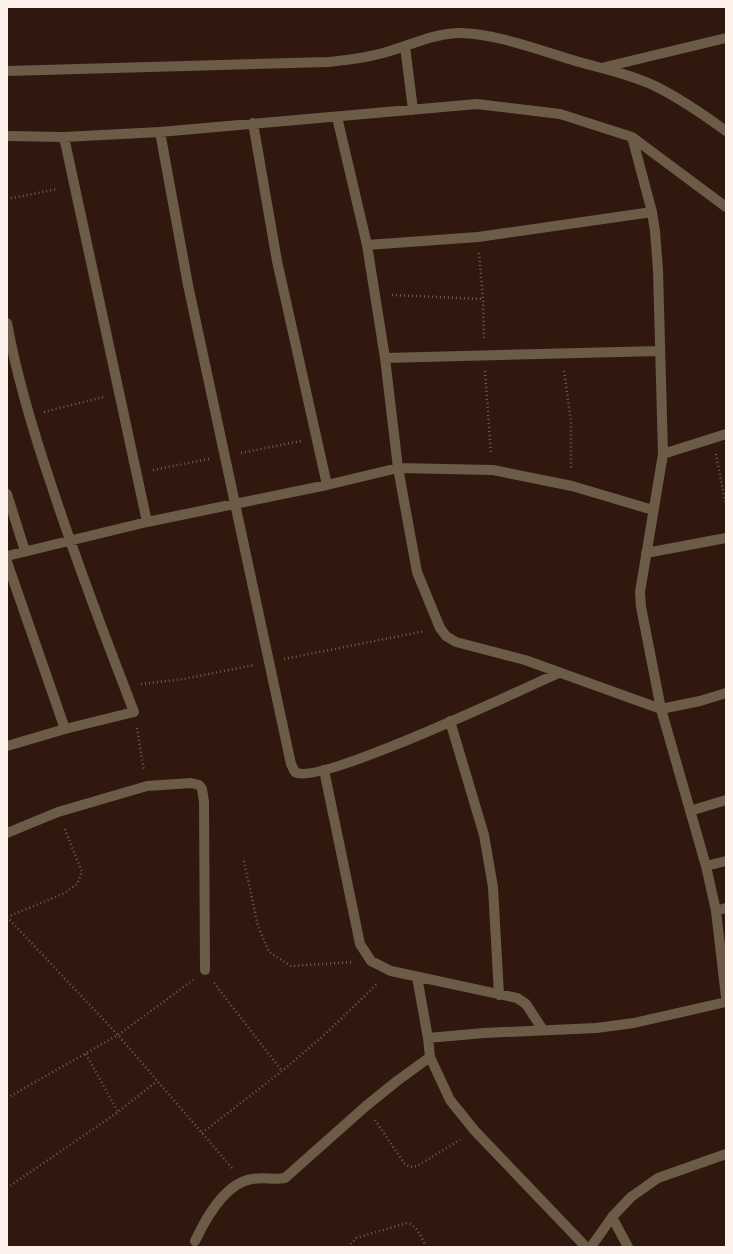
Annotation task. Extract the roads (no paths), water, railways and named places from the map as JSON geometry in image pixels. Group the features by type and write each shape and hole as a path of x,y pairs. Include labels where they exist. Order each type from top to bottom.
{"street":[{"path":"7,70 328,62 365,57 440,35 459,33 482,35 527,46 601,68 656,87 704,115 726,131"},
{"path":"601,68 726,38"},
{"path":"405,46 413,110"},
{"path":"7,136 64,136 160,132 477,104 560,114 632,137 726,207"},
{"path":"337,117 367,245 385,358 398,468 417,572 440,628 446,636 456,642 525,660 661,709 700,701 726,693"},
{"path":"253,123 277,261 315,439 327,485"},
{"path":"160,132 188,285 236,504 268,662 293,769 297,773 303,774 324,770 377,753 559,673"},
{"path":"64,136 120,392 146,522"},
{"path":"632,137 652,212 658,270 663,454 640,592 641,607 661,709 706,866 716,911 726,997"},
{"path":"367,245 478,237 652,212"},
{"path":"7,323 28,416 70,542 134,712 65,728 7,746"},
{"path":"385,358 660,350"},
{"path":"663,454 726,434"},
{"path":"7,556 70,542 146,522 327,485 398,468 492,470 572,486 653,510"},
{"path":"7,494 25,551"},
{"path":"646,553 726,538"},
{"path":"7,562 65,728"},
{"path":"450,721 472,792 493,887 499,995"},
{"path":"324,770 360,944 371,961 392,971 517,998 526,1004 543,1030"},
{"path":"7,833 58,812 147,786 191,783 199,785 202,789 204,802 205,970"},
{"path":"690,811 726,800"},
{"path":"706,866 726,861"},
{"path":"716,911 726,908"},
{"path":"417,977 430,1057 450,1100 475,1132 586,1247"},
{"path":"428,1038 596,1028 634,1023 726,1002"},
{"path":"196,1241 203,1225 220,1201 243,1180 253,1178 277,1180 285,1178 366,1106 430,1057"},
{"path":"591,1247 612,1217 631,1196 658,1178 726,1154"},
{"path":"612,1217 628,1247"}]}
